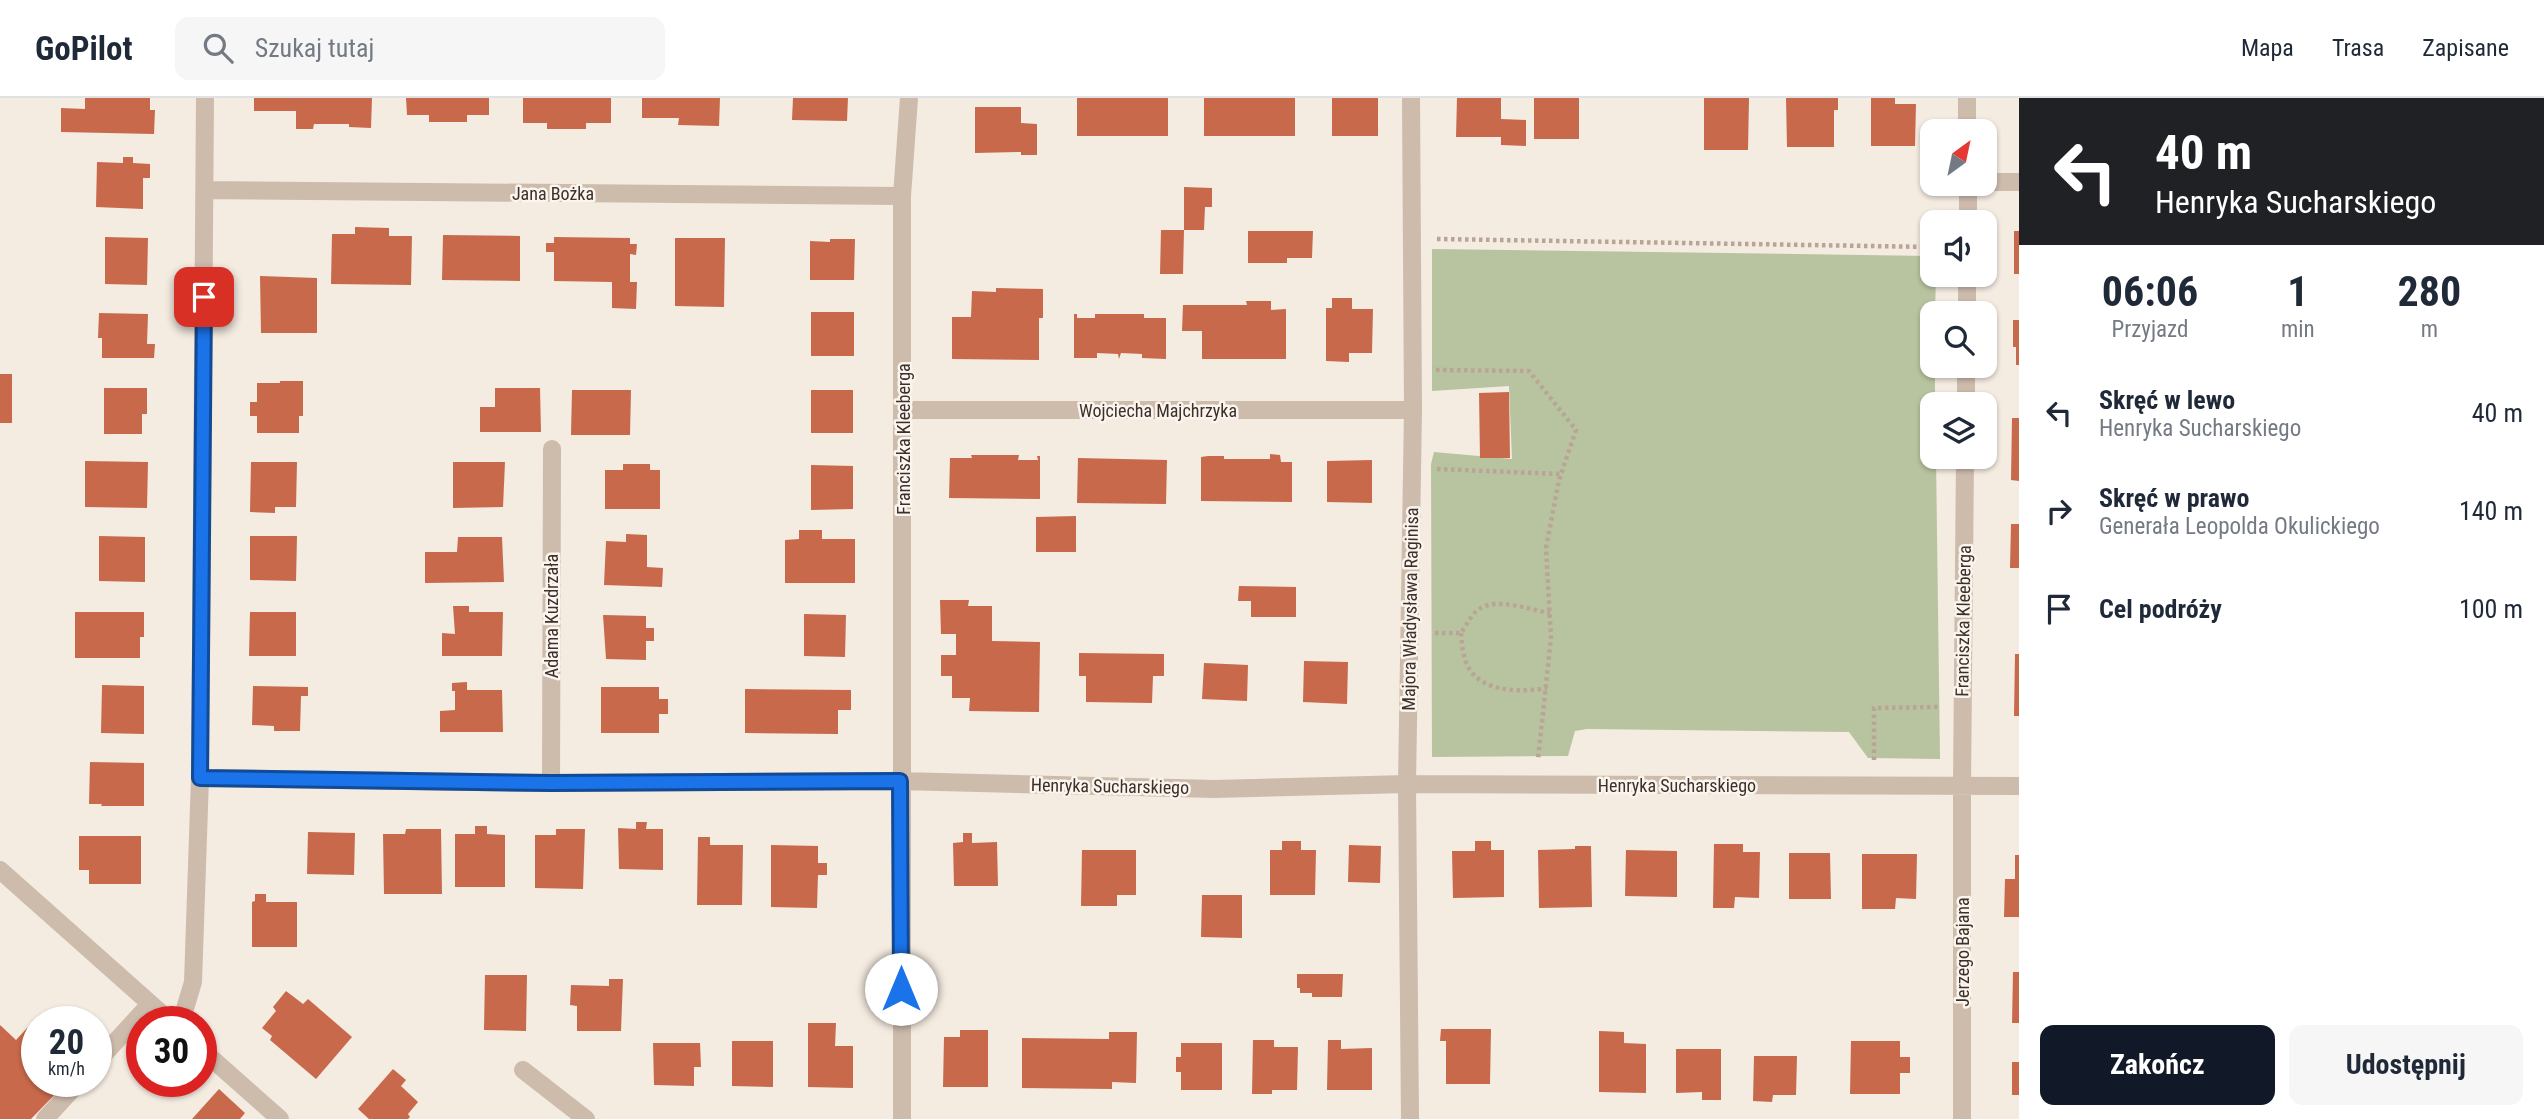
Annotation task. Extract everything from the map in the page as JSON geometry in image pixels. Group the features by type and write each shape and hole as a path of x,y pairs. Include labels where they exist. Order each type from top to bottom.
{"street":[{"path":"186,1006 193,982 200,778 205,98"},
{"name":"Franciszka Kleeberga","path":"902,1119 902,196 909,98"},
{"name":"Majora Władysława Raginisa","path":"1410,1119 1407,784 1413,410 1411,98"},
{"path":"1967,98 1967,119"},
{"path":"1997,182 2019,182"},
{"name":"Jana Bożka","path":"205,190 902,196"},
{"name":"Wojciecha Majchrzyka","path":"904,410 1413,410"},
{"name":"Adama Kuzdrzała","path":"551,783 552,449"},
{"name":"Franciszka Kleeberga","path":"1962,786 1965,469"},
{"name":"Henryka Sucharskiego","path":"200,778 551,783 900,781 1214,789 1407,784 2019,786"},
{"name":"Jerzego Bajana","path":"1962,786 1962,1119"},
{"path":"0,870 152,1006"},
{"path":"112,1046 150,1004"},
{"path":"217,1063 280,1119"},
{"path":"523,1070 586,1119"},
{"path":"45,1119 65,1097"}],"path":[{"path":"1426,239 1920,247"},
{"path":"1426,368 1447,371 1529,371 1576,430 1560,474 1546,548 1550,613 1547,688 1537,767"},
{"path":"1425,468 1560,474"},
{"path":"1547,688 1530,691 1487,684 1471,672 1463,654 1461,633 1476,610 1487,605 1503,603 1550,613"},
{"path":"1427,633 1461,633"},
{"path":"1874,768 1874,708 1947,707"}],"green space":[{"path":"1432,249 1920,256 1920,287 1936,287 1935,301 1920,301 1920,378 1935,378 1935,392 1920,392 1920,469 1936,469 1940,759 1868,758 1849,732 1587,729 1575,731 1568,756 1432,757 1431,464 1434,452 1512,459 1509,386 1432,391"}],"building":[{"path":"85,98 150,98 150,110 155,110 154,134 61,132 61,108 85,109"},
{"path":"254,98 372,98 371,128 349,127 349,124 314,124 313,129 296,129 296,111 254,111"},
{"path":"406,98 489,98 489,115 467,115 467,122 429,122 429,115 407,115"},
{"path":"523,98 611,98 611,123 586,123 586,129 547,129 547,123 523,123"},
{"path":"642,98 720,98 719,126 678,125 679,118 642,118"},
{"path":"793,98 848,98 847,121 792,120"},
{"path":"1077,98 1168,98 1168,136 1077,136"},
{"path":"1204,98 1295,98 1295,136 1204,136"},
{"path":"1332,98 1378,98 1378,136 1332,136"},
{"path":"1457,98 1501,98 1501,119 1526,120 1526,146 1501,145 1501,137 1456,137"},
{"path":"1534,98 1579,98 1579,139 1534,139"},
{"path":"1704,98 1749,98 1748,150 1704,150"},
{"path":"1786,98 1838,98 1838,110 1834,110 1834,147 1787,147"},
{"path":"1871,98 1895,98 1895,104 1916,104 1915,146 1871,146"},
{"path":"975,107 1021,107 1021,123 1037,124 1037,155 1021,155 1021,152 975,153"},
{"path":"123,157 133,157 133,163 150,164 150,178 143,178 143,209 96,207 97,162 123,163"},
{"path":"1184,187 1212,188 1212,207 1205,207 1204,230 1184,230"},
{"path":"355,227 389,228 389,236 412,236 411,285 331,284 332,234 355,234"},
{"path":"1161,230 1184,230 1183,274 1160,274"},
{"path":"1248,231 1313,231 1312,258 1287,258 1287,263 1248,263"},
{"path":"2014,231 2019,231 2019,274 2014,274"},
{"path":"443,235 520,236 520,281 442,280"},
{"path":"105,237 148,238 147,285 105,284"},
{"path":"554,237 630,238 630,244 637,244 636,255 630,254 630,282 637,282 636,309 612,308 612,282 554,281 554,252 546,252 546,243 554,243"},
{"path":"675,238 725,238 724,307 675,306"},
{"path":"830,239 855,239 854,280 810,280 810,241 830,242"},
{"path":"260,276 317,278 317,333 261,333"},
{"path":"996,288 1043,289 1043,318 1039,318 1039,360 952,359 952,317 971,317 972,291 996,292"},
{"path":"1332,298 1352,298 1352,309 1373,309 1372,353 1349,353 1349,362 1326,361 1326,308 1332,308"},
{"path":"1246,301 1271,301 1271,310 1286,309 1286,359 1202,359 1202,331 1182,331 1183,305 1247,305"},
{"path":"811,312 854,312 854,356 811,356"},
{"path":"99,313 148,314 147,344 155,344 154,358 102,358 102,338 98,338"},
{"path":"1074,314 1077,314 1077,318 1095,318 1095,314 1144,314 1144,318 1166,318 1166,359 1142,358 1142,354 1121,353 1119,359 1118,354 1097,353 1097,358 1074,358"},
{"path":"2013,320 2019,320 2019,365 2016,365 2016,347 2013,347"},
{"path":"0,374 12,374 12,423 0,423"},
{"path":"303,381 303,416 299,416 299,433 257,433 257,416 250,416 250,402 257,402 257,383"},
{"path":"104,388 147,388 147,414 142,414 142,434 104,434"},
{"path":"495,388 540,388 541,432 480,432 480,407 495,407"},
{"path":"572,390 631,390 630,435 571,435"},
{"path":"811,390 853,390 853,433 811,433"},
{"path":"1509,392 1510,458 1480,458 1479,393"},
{"path":"2012,418 2019,418 2019,481 2011,480"},
{"path":"1270,454 1280,455 1281,462 1292,462 1292,502 1201,501 1201,457 1270,459"},
{"path":"971,455 1019,455 1018,460 1038,460 1037,456 1040,456 1040,499 949,498 950,458 972,458"},
{"path":"1078,458 1167,460 1166,504 1077,503"},
{"path":"1372,460 1372,503 1327,502 1327,461"},
{"path":"85,461 148,462 147,508 85,507"},
{"path":"251,462 297,462 296,507 275,507 275,513 250,512"},
{"path":"453,462 505,462 503,507 453,508"},
{"path":"623,464 650,464 650,470 660,470 660,509 605,509 605,470 623,470"},
{"path":"811,465 853,466 853,509 811,510"},
{"path":"1076,516 1076,552 1036,552 1036,517"},
{"path":"2011,524 2019,524 2019,568 2010,568"},
{"path":"799,530 822,530 822,539 855,539 855,583 785,583 785,540 799,539"},
{"path":"626,534 647,535 647,567 663,568 662,587 604,585 606,541 626,542"},
{"path":"99,536 145,537 145,582 99,581"},
{"path":"250,536 297,536 296,581 250,580"},
{"path":"458,537 502,537 504,582 425,583 425,552 457,552"},
{"path":"1239,586 1296,587 1296,617 1251,617 1251,601 1238,601"},
{"path":"940,600 969,600 968,606 992,606 992,641 1040,642 1039,712 969,711 970,698 952,698 952,676 941,676 941,655 956,655 956,634 941,634"},
{"path":"453,606 469,606 469,612 503,612 502,656 442,656 442,633 455,634"},
{"path":"75,612 144,612 144,637 140,637 140,658 75,658"},
{"path":"250,612 296,612 296,656 249,656"},
{"path":"804,614 846,615 845,657 804,656"},
{"path":"603,615 646,616 646,628 654,628 654,641 646,641 646,660 606,659"},
{"path":"1079,653 1164,654 1164,676 1153,676 1152,703 1086,702 1086,676 1079,676"},
{"path":"2015,654 2019,654 2019,716 2014,716"},
{"path":"1304,661 1348,662 1347,704 1303,702"},
{"path":"1204,663 1248,665 1247,701 1202,699"},
{"path":"467,682 467,690 502,690 503,732 440,732 440,711 455,710 452,683"},
{"path":"102,685 144,686 144,734 101,733"},
{"path":"253,686 308,687 308,696 301,696 300,731 274,731 274,726 252,725"},
{"path":"601,687 659,687 659,699 668,699 668,714 659,714 659,733 601,733"},
{"path":"745,689 851,690 851,710 838,710 838,734 745,733"},
{"path":"90,762 144,763 144,806 89,804"},
{"path":"636,822 647,822 646,829 663,829 663,870 619,869 618,828 636,829"},
{"path":"475,826 487,826 487,834 505,835 505,887 455,887 455,834 475,834"},
{"path":"406,829 441,829 442,894 384,894 383,834 405,834"},
{"path":"556,829 585,829 583,889 535,888 535,835 556,835"},
{"path":"308,832 355,833 354,875 307,874"},
{"path":"963,833 972,833 972,843 997,842 998,886 954,886 953,843 963,842"},
{"path":"79,836 141,836 141,884 89,884 89,870 79,870"},
{"path":"698,837 710,837 710,845 743,845 742,905 697,905"},
{"path":"1282,841 1301,841 1301,850 1316,850 1315,895 1270,895 1270,850 1282,850"},
{"path":"1475,841 1491,841 1491,850 1504,850 1504,897 1453,898 1452,851 1475,851"},
{"path":"1714,844 1743,844 1743,852 1760,852 1759,898 1735,897 1734,908 1713,908"},
{"path":"771,845 818,846 818,863 827,863 827,875 818,875 817,908 771,907"},
{"path":"1349,845 1381,846 1380,883 1348,882"},
{"path":"1575,846 1591,846 1592,907 1539,908 1538,850 1575,849"},
{"path":"1082,850 1136,850 1136,895 1117,895 1117,906 1081,906"},
{"path":"1626,850 1677,851 1677,897 1625,896"},
{"path":"1789,853 1830,853 1831,899 1789,899"},
{"path":"1862,854 1917,854 1916,899 1896,898 1895,909 1862,909"},
{"path":"2015,855 2019,855 2019,917 2004,917 2005,879 2015,879"},
{"path":"255,894 266,894 266,902 297,902 297,947 252,947 252,902 255,901"},
{"path":"1202,895 1242,895 1242,938 1201,937"},
{"path":"2013,972 2019,972 2019,1023 2012,1023"},
{"path":"1297,974 1343,974 1342,997 1312,997 1312,993 1300,993 1300,988 1297,988"},
{"path":"485,975 527,975 526,1031 484,1030"},
{"path":"609,979 623,979 621,1031 577,1031 577,1006 570,1005 571,985 609,986"},
{"path":"286,991 303,1004 308,999 352,1037 316,1079 270,1040 272,1036 262,1028 276,1011 273,1007"},
{"path":"808,1023 836,1023 835,1046 853,1046 853,1088 808,1087"},
{"path":"0,1025 16,1040 21,1035 21,1097 52,1097 31,1119 0,1119"},
{"path":"1441,1029 1491,1029 1490,1084 1446,1084 1446,1041 1440,1041"},
{"path":"960,1030 988,1030 988,1087 943,1087 944,1037 960,1037"},
{"path":"1599,1031 1624,1032 1624,1043 1646,1044 1646,1093 1599,1092"},
{"path":"1109,1032 1137,1032 1136,1083 1112,1082 1112,1089 1022,1088 1022,1038 1109,1039"},
{"path":"1253,1040 1274,1040 1274,1047 1298,1047 1297,1090 1272,1090 1272,1094 1252,1094"},
{"path":"1328,1040 1341,1040 1341,1049 1372,1048 1372,1090 1327,1090"},
{"path":"732,1041 773,1041 773,1087 732,1086"},
{"path":"1851,1041 1900,1041 1900,1057 1910,1057 1910,1073 1900,1073 1900,1094 1850,1094"},
{"path":"653,1043 700,1043 701,1067 694,1067 694,1086 654,1085"},
{"path":"1181,1043 1222,1043 1222,1090 1181,1090 1181,1072 1176,1072 1176,1057 1181,1057"},
{"path":"1676,1049 1721,1049 1721,1100 1702,1100 1702,1092 1676,1093"},
{"path":"1754,1056 1797,1056 1796,1095 1773,1095 1772,1102 1753,1101"},
{"path":"2012,1062 2019,1062 2019,1095 2012,1095"},
{"path":"393,1069 406,1080 401,1086 418,1102 408,1114 408,1119 369,1119 358,1109"},
{"path":"219,1089 245,1113 240,1119 192,1119 212,1097 217,1097"}],"route":[{"path":"204,297 200,778 551,783 900,781 901,989"}]}
